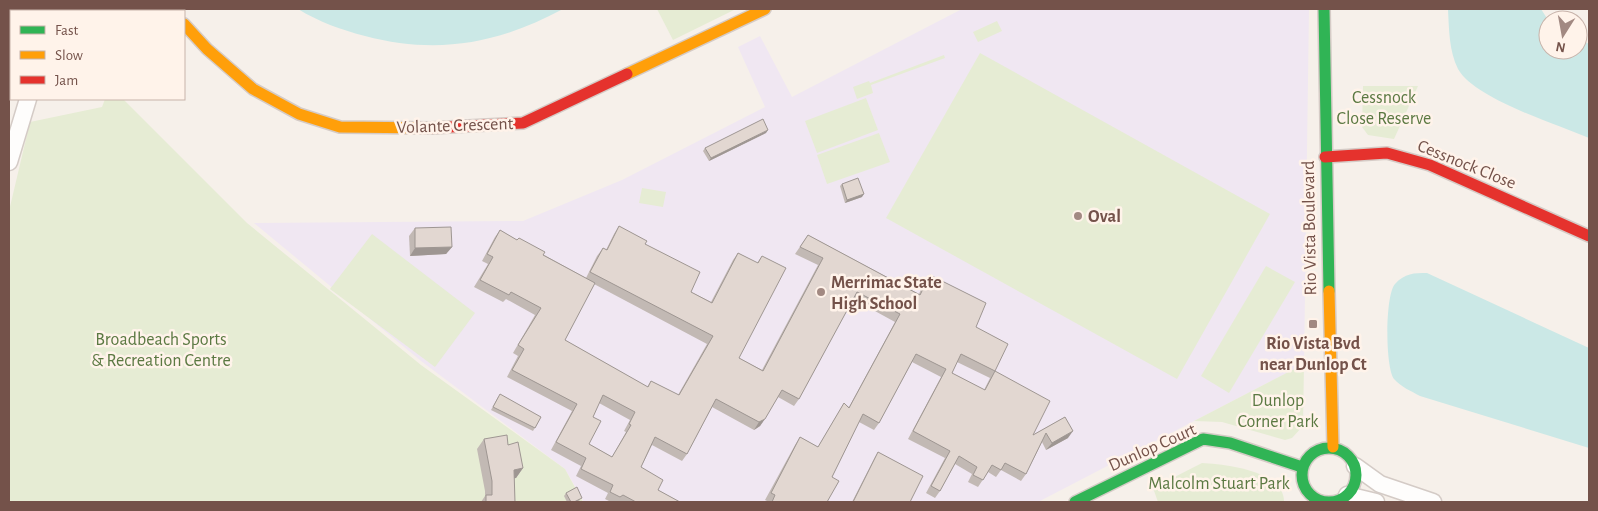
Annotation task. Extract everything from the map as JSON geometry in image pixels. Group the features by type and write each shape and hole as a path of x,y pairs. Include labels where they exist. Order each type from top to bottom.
{"street":[{"name":"Volante Crescent","path":"185,25 207,49 253,89 299,114 340,127 440,128 523,123 765,9"},
{"name":"Rio Vista Boulevard","path":"1324,9 1325,157 1333,447"},
{"path":"9,162 28,100"},
{"name":"Cessnock Close","path":"1325,157 1387,153 1430,165 1589,236"},
{"name":"Dunlop Court","path":"1075,502 1203,439 1230,443 1302,467"},
{"path":"1333,447 1343,451 1350,457 1355,466 1356,477 1354,487 1348,495 1338,500 1328,502 1317,501 1304,486 1302,467 1314,452 1333,447"},
{"path":"1355,466 1380,484 1434,502"},
{"path":"1348,495 1376,502"}],"shaded area":[{"name":"Merrimac State High School","path":"962,9 1309,9 1304,364 1038,502 584,502 565,469 421,361 254,223 523,221 622,180 765,107 738,47 760,36 792,97"}],"green space":[{"path":"657,9 736,9 673,40"},
{"path":"997,21 1002,31 978,42 973,32"},
{"name":"Oval","path":"980,53 1270,214 1177,379 886,218"},
{"path":"944,55 945,58 871,85 873,93 857,99 853,87 869,81 870,83"},
{"name":"Cessnock Close Reserve","path":"1363,86 1418,86 1394,139 1368,135 1362,127"},
{"path":"866,98 878,130 817,153 805,121"},
{"name":"Broadbeach Sports & Recreation Centre","path":"105,100 124,100 247,223 421,365 565,469 583,502 9,502 9,211 30,122 102,107"},
{"path":"879,133 890,162 827,184 817,155"},
{"path":"642,188 666,192 663,207 639,203"},
{"path":"372,234 475,313 435,367 330,289"},
{"path":"1266,266 1295,282 1229,393 1201,376"},
{"name":"Dunlop Corner Park","path":"1304,364 1303,426 1292,438 1285,440 1222,422 1194,421"},
{"name":"Malcolm Stuart Park","path":"1202,463 1225,465 1265,476 1282,491 1284,502 1158,502 1153,488"}],"water":[{"path":"298,9 563,9 515,31 491,38 467,43 417,45 392,42 348,31 314,18"},
{"path":"1448,9 1541,9 1538,10 1538,60 1588,60 1589,44 1589,138 1517,110 1481,90 1467,80 1458,69 1450,40"},
{"path":"1427,273 1589,348 1589,448 1420,396 1403,387 1394,379 1389,361 1387,331 1389,302 1392,291 1395,284 1406,276"}],"building":[{"path":"763,119 768,130 711,158 705,148"},
{"path":"858,178 864,194 847,200 842,184"},
{"path":"619,226 647,241 645,244 700,272 691,292 712,303 738,253 758,263 762,256 786,268 739,358 763,371 823,258 800,247 808,235 920,295 930,275 986,303 976,327 1008,344 995,371 1050,401 1033,435 1065,417 1073,431 1052,443 1046,433 1026,474 1005,463 1001,470 992,465 983,480 973,475 977,467 959,456 940,491 931,486 950,451 913,431 946,369 916,354 879,423 863,414 832,477 839,481 827,502 772,502 775,495 771,493 800,437 818,447 844,403 849,408 900,314 857,292 799,399 782,390 765,419 759,422 716,399 687,454 655,437 641,467 663,480 658,490 680,502 636,502 623,495 620,497 610,492 613,485 581,469 586,458 556,442 577,404 512,370 524,349 518,345 541,308 511,292 509,295 480,280 493,257 487,254 500,230 517,240 519,238 545,252 543,255 595,283 565,340 648,387 651,381 679,395 713,336 590,272 603,248 607,250","holes":["961,354 995,371 985,390 952,373","603,395 635,412 629,424 631,425 612,457 589,444 601,421 593,417"]},
{"path":"451,227 452,247 415,248 415,228"},
{"path":"500,394 541,417 535,428 493,407"},
{"path":"507,435 508,445 518,442 523,468 514,470 515,502 486,502 486,495 492,495 492,481 484,439"},
{"path":"878,452 923,476 910,502 853,502"},
{"path":"577,487 582,498 571,502 566,493"}],"traffic: fast":[{"path":"1324,9 1329,291"},
{"path":"1075,502 1203,439 1230,443 1302,467"},
{"path":"1324,448 1334,448 1344,452 1352,460 1356,475 1352,490 1344,498 1334,502 1324,502 1314,498 1306,490 1302,480 1302,470 1306,460 1314,452 1324,448"}],"traffic: slow":[{"path":"627,74 765,9"},
{"path":"185,25 207,49 253,89 299,114 340,127 431,128"},
{"path":"1329,291 1333,447"}],"traffic: jam":[{"path":"431,128 523,123 627,74"},
{"path":"1325,157 1387,153 1430,165 1589,236"}],"place":[{"name":"Oval","path":"1078,216"},
{"name":"Merrimac State High School","path":"821,292"},
{"name":"Rio Vista Bvd near Dunlop Ct","path":"1313,324"}]}
